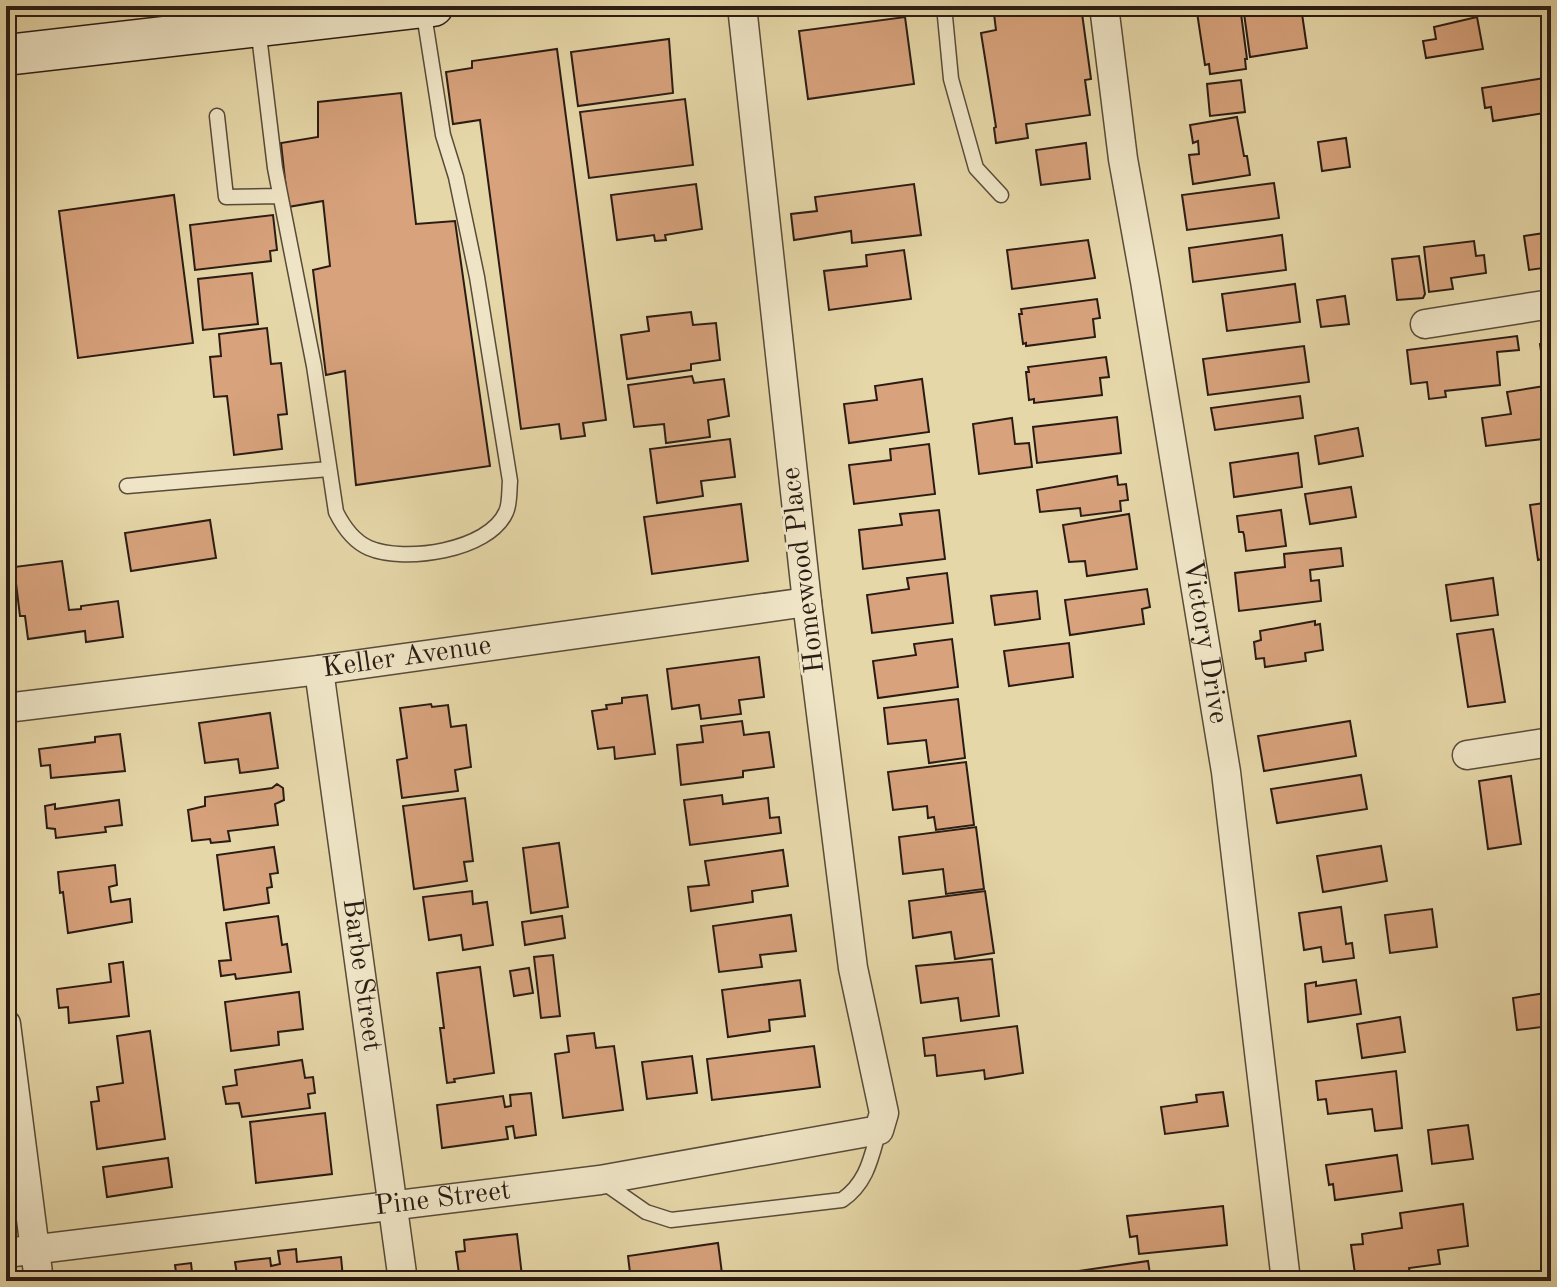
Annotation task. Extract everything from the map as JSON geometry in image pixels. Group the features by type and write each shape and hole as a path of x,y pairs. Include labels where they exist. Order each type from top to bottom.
{"main road":[{"path":"6,55 208,19 258,26 417,7"}],"street":[{"name":"Homewood Place","path":"742,6 807,602 853,968 884,1113 879,1130"},
{"name":"Victory Drive","path":"1104,6 1123,159 1226,772 1286,1281"},
{"path":"1425,324 1551,304"},
{"name":"Keller Avenue","path":"6,708 319,670 807,602"},
{"name":"Barbe Street","path":"319,670 403,1281"},
{"path":"1467,755 1551,742"},
{"path":"6,1024 39,1281"},
{"name":"Pine Street","path":"6,1253 600,1180 879,1130"}],"lane":[{"path":"944,6 951,79 976,168 1001,195"},
{"path":"258,26 280,196 314,366 336,512 344,529 369,548 418,556 470,543 496,527 507,511 510,481 477,277 417,7"},
{"path":"217,116 226,197 280,196"},
{"path":"127,486 329,469"},
{"path":"600,1180 646,1212 671,1220 842,1200 856,1191 865,1177 879,1130"}],"building":[{"path":"993,6 1081,6 1091,79 1085,80 1090,115 1026,124 1028,138 996,143 981,33 996,30"},
{"path":"1196,6 1240,6 1246,69 1210,74 1209,64 1205,65"},
{"path":"1243,6 1301,7 1307,48 1250,57"},
{"path":"905,17 914,84 808,99 799,31"},
{"path":"1477,17 1483,49 1426,58 1423,41 1436,39 1434,27"},
{"path":"669,39 673,93 578,106 571,52"},
{"path":"557,49 606,420 583,423 585,436 561,439 559,424 521,429 480,120 453,124 446,72 472,68 472,61"},
{"path":"1551,77 1551,112 1493,121 1491,107 1485,108 1482,88"},
{"path":"1241,80 1245,112 1210,116 1207,84"},
{"path":"401,93 416,224 455,221 490,466 356,485 345,371 326,375 313,270 330,266 323,201 288,207 281,143 318,137 318,102"},
{"path":"685,99 693,165 589,178 580,112"},
{"path":"1237,117 1250,175 1193,184 1189,155 1199,154 1198,141 1193,143 1190,125"},
{"path":"1346,138 1350,167 1322,171 1318,142"},
{"path":"1086,143 1090,179 1041,185 1036,150"},
{"path":"1274,183 1279,218 1187,230 1182,195"},
{"path":"696,184 702,229 665,235 666,240 655,241 654,235 617,240 611,195"},
{"path":"914,184 921,235 852,243 851,231 794,240 791,214 817,211 815,197"},
{"path":"174,195 193,343 78,358 59,211"},
{"path":"273,215 277,250 270,251 271,261 195,270 190,225"},
{"path":"1551,232 1551,267 1529,270 1524,236"},
{"path":"1282,235 1286,270 1193,282 1189,248"},
{"path":"1088,240 1095,278 1012,289 1007,250"},
{"path":"1474,241 1476,256 1484,255 1486,273 1451,278 1453,289 1429,292 1424,247"},
{"path":"904,250 911,299 829,310 824,271 867,266 866,255"},
{"path":"1419,256 1423,298 1397,300 1392,259"},
{"path":"252,273 258,324 203,330 198,279"},
{"path":"1295,284 1300,322 1227,331 1222,294"},
{"path":"1345,296 1349,324 1321,327 1317,300"},
{"path":"1097,299 1100,318 1093,319 1095,337 1023,344 1021,309"},
{"path":"691,312 693,325 716,323 720,360 691,364 691,370 627,379 621,335 649,331 647,317"},
{"path":"267,328 271,364 281,363 287,414 278,415 282,449 234,455 227,396 214,397 210,357 221,356 219,334"},
{"path":"1551,329 1549,378 1546,351 1541,351 1540,344 1545,343 1543,331"},
{"path":"1517,336 1519,350 1497,352 1500,385 1445,391 1446,397 1429,399 1427,382 1411,384 1407,350"},
{"path":"1304,346 1309,382 1208,395 1203,359"},
{"path":"1106,357 1109,377 1100,378 1102,395 1034,403 1034,399 1029,400 1028,367"},
{"path":"692,376 694,383 724,379 729,416 708,420 710,437 666,443 664,424 634,427 628,385"},
{"path":"922,379 929,432 849,443 844,404 877,400 875,386"},
{"path":"1551,385 1551,438 1486,446 1482,418 1511,414 1507,392"},
{"path":"1300,396 1303,418 1215,430 1211,408"},
{"path":"1117,417 1121,453 1037,463 1033,427"},
{"path":"1012,418 1015,444 1029,443 1032,467 979,474 973,424"},
{"path":"1358,428 1363,456 1319,464 1315,436"},
{"path":"730,439 735,477 701,481 703,496 657,503 650,449"},
{"path":"929,444 935,494 854,504 849,465 891,460 890,449"},
{"path":"1298,453 1302,487 1234,497 1230,463"},
{"path":"1117,476 1118,485 1126,484 1128,500 1120,501 1121,511 1081,516 1080,508 1040,512 1037,490"},
{"path":"1351,487 1356,517 1310,524 1305,494"},
{"path":"1551,502 1551,557 1538,560 1530,505"},
{"path":"741,504 748,561 652,574 644,517"},
{"path":"939,510 945,559 863,569 859,530 902,525 900,514"},
{"path":"1281,510 1286,546 1246,551 1237,516"},
{"path":"1129,514 1137,569 1087,576 1085,561 1069,562 1063,525"},
{"path":"210,520 216,558 131,571 125,533"},
{"path":"1341,548 1343,566 1310,570 1311,581 1319,580 1321,601 1239,611 1235,573 1285,567 1284,554"},
{"path":"62,561 69,610 118,601 123,637 86,642 85,631 28,639 25,616 20,616 14,567"},
{"path":"947,573 953,623 872,633 867,595 909,589 907,578"},
{"path":"1493,578 1498,615 1451,621 1446,585"},
{"path":"1147,589 1150,607 1142,609 1144,624 1070,635 1065,600"},
{"path":"1037,591 1040,619 995,625 991,596"},
{"path":"1315,621 1315,625 1320,624 1323,650 1305,653 1306,661 1265,667 1264,658 1256,659 1254,642 1261,640 1260,631"},
{"path":"1493,629 1505,702 1468,707 1457,634"},
{"path":"952,639 958,687 878,698 873,661 916,655 914,644"},
{"path":"1069,643 1073,677 1009,686 1004,651"},
{"path":"759,657 764,697 739,700 741,714 701,719 699,705 672,709 667,669"},
{"path":"647,695 655,754 615,759 614,747 598,749 592,711 622,703 622,698"},
{"path":"958,699 965,758 929,763 926,740 888,744 884,708"},
{"path":"431,704 432,707 448,705 451,727 466,725 471,767 455,770 458,791 402,798 397,760 407,758 400,708"},
{"path":"270,713 278,768 240,773 238,759 205,763 199,723"},
{"path":"742,721 744,735 769,732 774,767 743,771 743,777 681,785 677,745 703,742 701,726"},
{"path":"1350,721 1356,756 1264,771 1258,736"},
{"path":"120,734 125,771 51,778 50,765 41,766 39,749 95,742 95,737"},
{"path":"966,762 974,825 936,830 934,817 928,818 927,806 893,810 888,772"},
{"path":"1361,775 1367,809 1277,823 1271,789"},
{"path":"1511,776 1521,844 1488,849 1479,781"},
{"path":"277,784 283,788 284,800 275,804 278,825 228,831 230,841 192,841 188,810 205,806 205,797 272,788"},
{"path":"722,795 723,804 768,798 770,818 779,817 781,833 690,845 684,800"},
{"path":"465,798 473,861 464,862 467,881 414,889 403,806"},
{"path":"119,800 122,825 105,827 106,832 56,838 55,829 47,828 45,806 55,804 55,809"},
{"path":"976,827 984,889 946,894 943,869 903,874 899,837"},
{"path":"559,843 568,907 531,913 523,848"},
{"path":"1381,846 1387,881 1323,892 1317,856"},
{"path":"274,847 278,873 270,874 272,887 267,888 269,903 224,910 217,855"},
{"path":"783,850 788,886 752,891 753,902 691,911 688,887 709,885 705,861"},
{"path":"115,865 117,885 109,887 111,902 130,899 132,922 68,933 58,872"},
{"path":"472,891 473,904 487,902 493,945 463,950 461,935 429,940 423,897"},
{"path":"985,891 994,953 955,959 951,932 913,938 909,901"},
{"path":"1341,907 1346,944 1352,943 1354,958 1323,962 1321,947 1304,950 1299,913"},
{"path":"1432,909 1437,947 1390,953 1385,915"},
{"path":"791,915 796,951 760,955 762,967 719,972 713,926"},
{"path":"278,916 282,945 287,944 291,972 236,979 235,974 221,976 219,961 231,960 226,923"},
{"path":"562,916 565,938 525,945 522,922"},
{"path":"553,955 560,1016 541,1018 534,957"},
{"path":"992,959 999,1016 961,1021 958,998 921,1003 916,966"},
{"path":"123,962 129,1016 69,1023 68,1007 59,1008 57,989 111,982 109,964"},
{"path":"480,967 494,1073 454,1079 455,1082 447,1083 437,973"},
{"path":"529,968 533,993 514,996 510,971"},
{"path":"800,980 805,1016 769,1020 770,1031 728,1037 722,990"},
{"path":"1356,980 1361,1014 1308,1022 1305,984 1316,982 1316,986"},
{"path":"299,992 303,1029 278,1032 279,1045 231,1051 225,1002"},
{"path":"1546,993 1550,1026 1517,1030 1513,998"},
{"path":"1400,1017 1405,1052 1362,1058 1357,1024"},
{"path":"1017,1026 1023,1073 985,1079 984,1070 937,1076 935,1055 925,1056 923,1038"},
{"path":"150,1031 165,1139 97,1149 91,1102 99,1101 97,1087 123,1083 117,1036"},
{"path":"594,1033 596,1048 614,1046 623,1110 563,1118 555,1054 569,1052 567,1036"},
{"path":"814,1046 820,1087 712,1100 707,1059"},
{"path":"692,1056 697,1093 647,1099 642,1062"},
{"path":"302,1060 305,1078 313,1077 315,1093 308,1094 310,1108 242,1117 239,1103 226,1104 223,1087 237,1085 235,1070"},
{"path":"1396,1071 1402,1128 1375,1131 1372,1109 1328,1114 1326,1099 1318,1100 1316,1081"},
{"path":"1223,1092 1228,1126 1165,1134 1161,1107 1197,1102 1196,1095"},
{"path":"531,1093 536,1135 515,1138 513,1126 506,1127 508,1139 442,1148 437,1105 503,1096 505,1107 511,1106 510,1095"},
{"path":"325,1113 332,1174 256,1183 250,1122"},
{"path":"1468,1125 1473,1159 1432,1164 1428,1130"},
{"path":"1397,1155 1402,1191 1335,1200 1326,1165"},
{"path":"168,1158 172,1187 107,1197 103,1167"},
{"path":"1463,1204 1468,1246 1438,1250 1440,1264 1409,1268 1411,1281 1356,1281 1351,1245 1363,1244 1362,1234 1402,1228 1400,1213"},
{"path":"1223,1206 1227,1245 1139,1254 1137,1236 1130,1237 1127,1216"},
{"path":"517,1234 522,1276 460,1281 456,1252 465,1251 464,1240"},
{"path":"718,1243 723,1281 631,1281 628,1256"},
{"path":"1551,1247 1551,1279 1550,1279 1546,1248"},
{"path":"296,1249 297,1262 341,1257 343,1278 336,1281 238,1281 235,1262 270,1258 271,1266 280,1264 278,1251"},
{"path":"1148,1261 1151,1281 1079,1281 1078,1271"},
{"path":"191,1263 193,1281 116,1281 176,1272 175,1265"}]}
